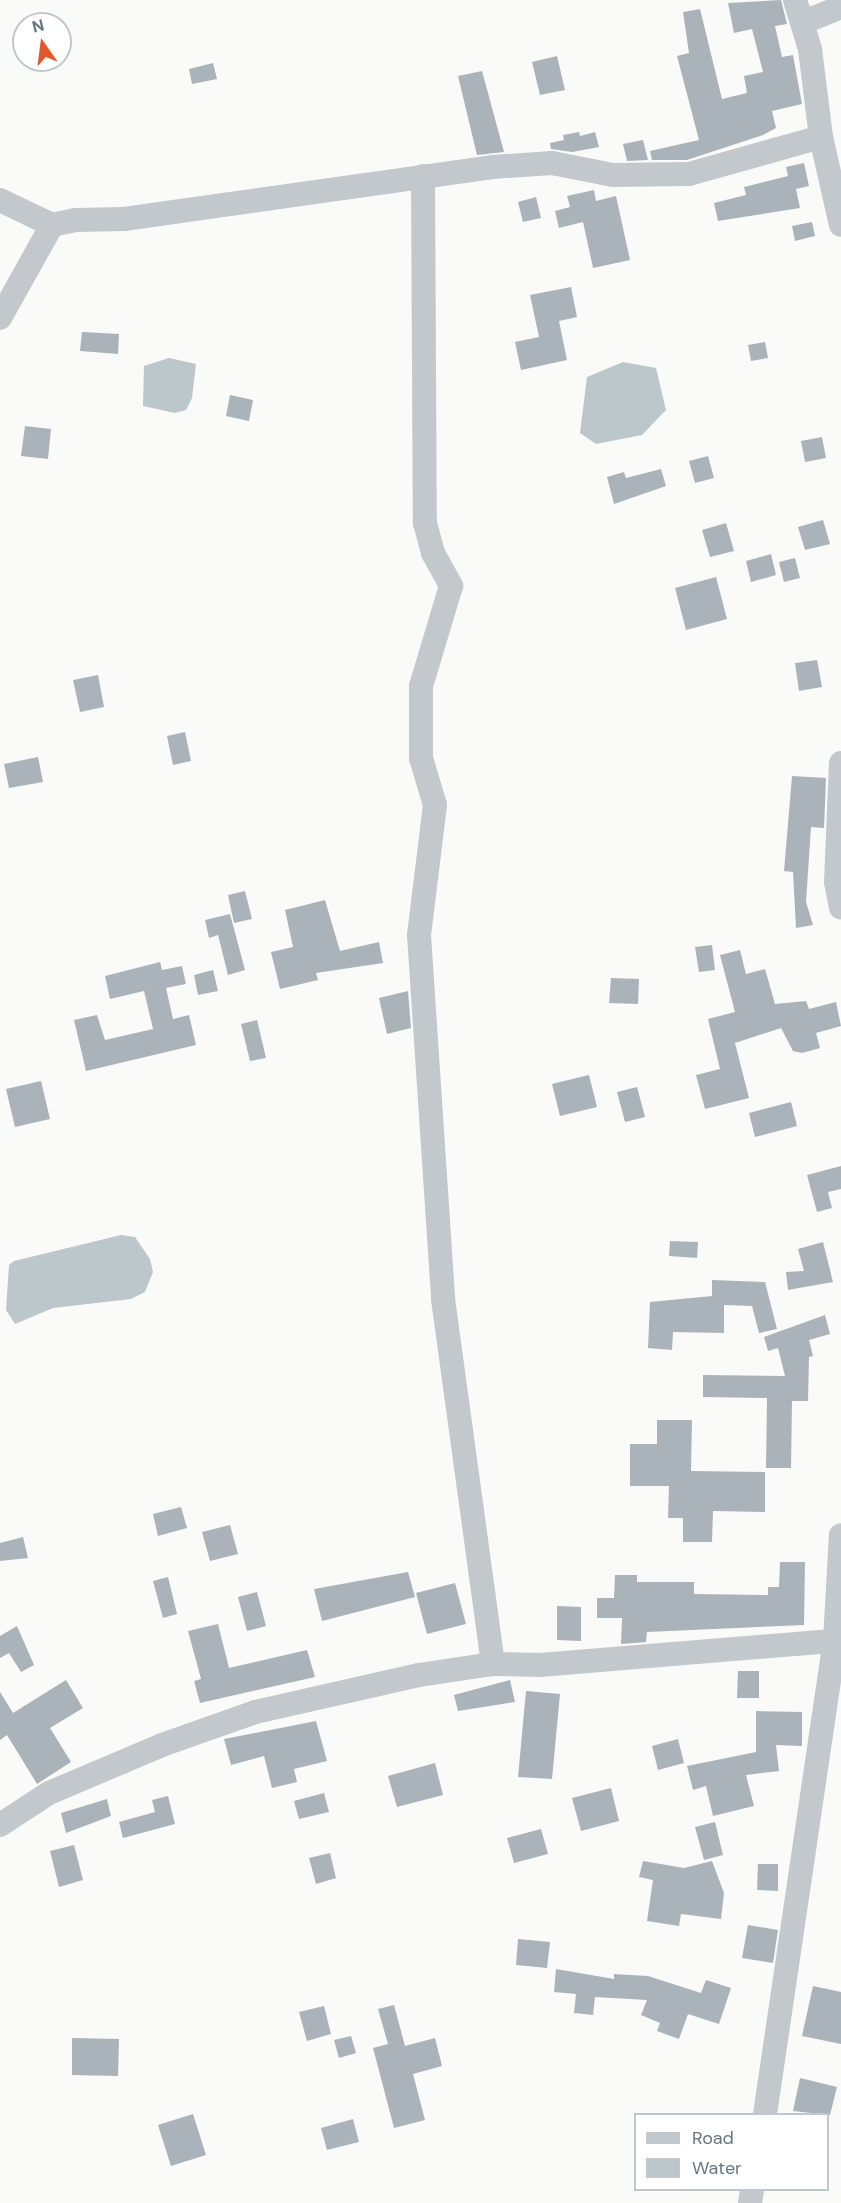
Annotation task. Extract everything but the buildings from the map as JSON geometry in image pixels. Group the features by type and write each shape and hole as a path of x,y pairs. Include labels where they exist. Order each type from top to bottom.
{"street":[{"path":"841,8 800,11 821,137 841,225"},
{"path":"0,201 52,225 423,176 552,163 613,175 689,174 821,137"},
{"path":"423,176 425,523 433,552 451,586 422,686 421,758 435,806 420,935 443,1299 493,1664"},
{"path":"0,318 52,225"},
{"path":"841,763 836,882 841,908"},
{"path":"765,2113 835,1641 841,1534"},
{"path":"0,1825 49,1793 255,1712 419,1675 493,1664 540,1665 835,1641"}],"water":[{"path":"169,358 196,364 192,398 186,410 175,413 143,406 144,366"},
{"path":"623,362 656,368 666,410 642,435 596,444 580,433 587,377"},
{"path":"121,1235 135,1237 150,1259 153,1272 145,1292 131,1299 53,1308 15,1324 6,1310 9,1265 14,1261"}]}
